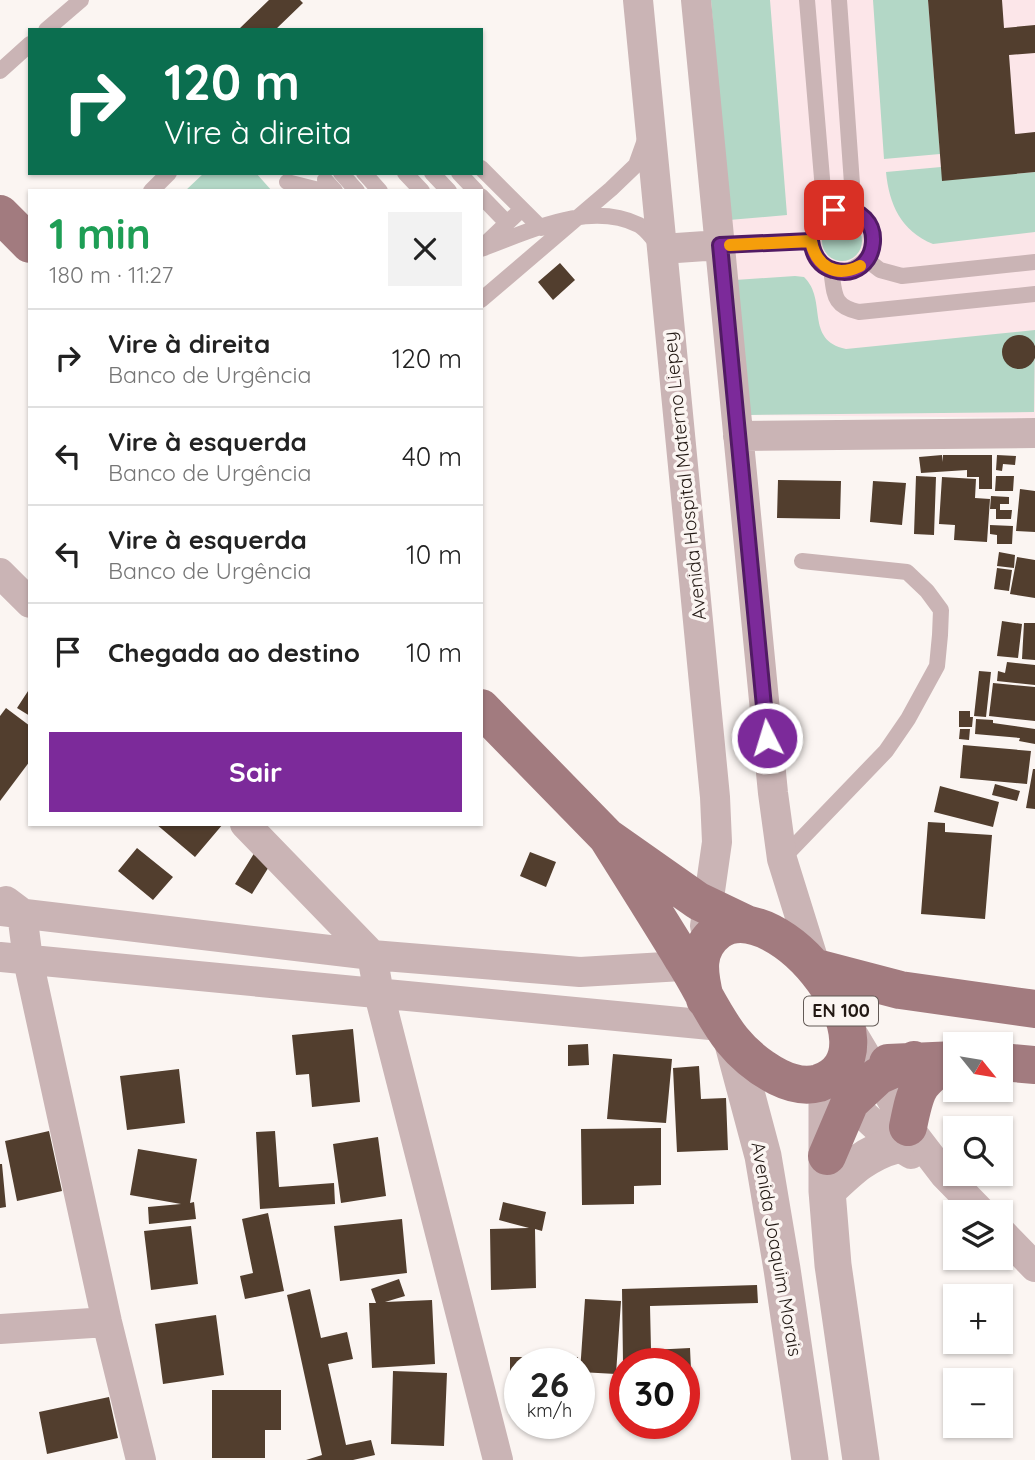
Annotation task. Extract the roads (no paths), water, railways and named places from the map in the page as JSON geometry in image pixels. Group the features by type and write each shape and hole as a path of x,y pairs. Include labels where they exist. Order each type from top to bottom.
{"main road":[{"path":"11,219 28,241"},
{"name":"EN 100","path":"483,710 607,837 660,877 708,906 773,934 816,968 834,996 845,1021 853,1078"},
{"name":"EN 100","path":"607,837 756,1063 783,1079 813,1085 940,1060"},
{"path":"708,991 709,938 720,929 733,924 746,924"},
{"name":"EN 100","path":"816,968 900,990 1035,1009"},
{"path":"902,1136 915,1093 940,1060"},
{"path":"1013,1063 1035,1065"},
{"path":"827,1174 853,1078"}],"street":[{"name":"Avenida Hospital Materno Liepey","path":"638,0 715,797 717,842 708,906 708,991"},
{"path":"696,0 773,793 782,859 816,968"},
{"path":"662,249 720,245"},
{"path":"738,436 1035,433"},
{"path":"0,573 28,601"},
{"path":"247,826 372,955 379,994 498,1460"},
{"path":"141,1460 14,958 7,907 372,955 580,972 708,991"},
{"path":"14,958 379,994 708,991"},
{"name":"Avenida Joaquim Morais","path":"708,991 763,1156 810,1460"},
{"path":"853,1078 902,1136 969,1200"},
{"path":"861,1460 833,1265 827,1174 856,1163 902,1136"},
{"path":"1013,1244 1035,1267"},
{"path":"0,1329 107,1322"}],"lane":[{"path":"48,28 81,0"},
{"path":"807,0 825,214"},
{"path":"839,0 855,212"},
{"path":"0,71 28,46"},
{"path":"483,298 636,165 650,124"},
{"path":"483,170 541,228"},
{"path":"153,189 167,175"},
{"path":"343,175 355,189"},
{"path":"366,175 378,189"},
{"path":"407,175 420,189"},
{"path":"434,175 447,189"},
{"path":"461,175 474,189"},
{"path":"287,182 325,185"},
{"path":"483,198 507,223"},
{"path":"485,245 522,209"},
{"path":"845,209 855,212 863,216 873,232 872,251 867,260 851,271 831,270 817,259 811,241 817,222 825,214 845,209"},
{"path":"485,245 580,216 615,217 641,226 662,249"},
{"path":"720,245 811,241"},
{"path":"867,260 880,270 902,276 1035,262"},
{"path":"831,270 835,299 844,309 859,312 1035,294"},
{"path":"782,859 886,751 908,719 937,666 940,635 941,610 927,591 907,572 802,561"}]}
